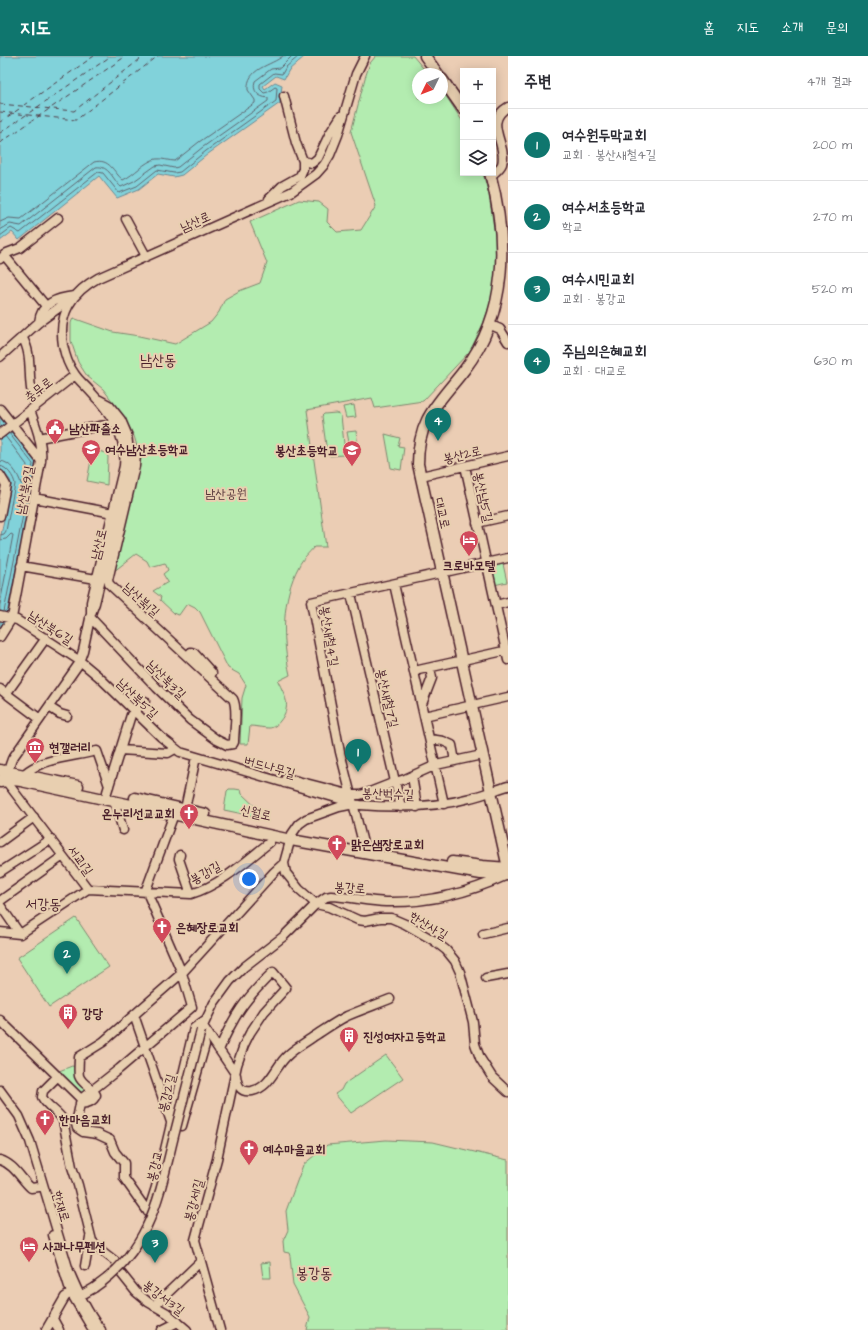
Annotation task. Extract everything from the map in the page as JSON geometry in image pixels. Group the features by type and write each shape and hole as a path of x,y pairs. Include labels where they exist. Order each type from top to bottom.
{"main road":[{"path":"425,58 433,68"},
{"path":"448,88 460,105"},
{"name":"대교로","path":"490,176 499,210 503,261 500,294 490,325 481,346 440,399 425,423 421,435 418,464 491,791 507,872"},
{"name":"신월로","path":"2,775 24,774 108,789 292,837 481,874 507,872"},
{"name":"신월로","path":"2,775 21,781 272,835 364,847 482,866 507,872"}],"street":[{"name":"남산로","path":"2,775 80,661 96,579 125,461 121,436 116,423 75,375 65,354 62,333 64,316 67,308 74,296 95,280 298,187 320,170 332,150 356,74 365,57"},
{"path":"266,202 282,186 301,174 303,169 303,161 296,143 284,96"},
{"path":"496,170 500,168 504,159 497,122 500,112 508,107"},
{"path":"303,161 312,163 316,160 333,128 345,112"},
{"path":"46,306 2,257 18,249 58,218"},
{"path":"126,219 146,256"},
{"path":"42,321 40,315 46,306 57,299 74,296"},
{"path":"0,357 22,337 74,296"},
{"path":"42,321 51,318 55,320 62,333"},
{"path":"490,325 500,329 508,342"},
{"path":"22,337 28,349 30,390 42,449 41,461"},
{"name":"충무로","path":"0,434 75,375"},
{"name":"남산로","path":"90,615 95,603 130,466 129,447 125,427 118,415 109,405 96,398"},
{"path":"0,409 12,424"},
{"path":"39,438 116,423"},
{"name":"남산북9길","path":"0,637 22,566 41,461 12,424"},
{"name":"남산북1길","path":"129,447 135,454 136,463 108,583 188,656 191,652 194,653 224,686 239,699 239,741 237,743 234,742"},
{"name":"봉산2로","path":"421,476 508,456"},
{"name":"봉산남5길","path":"465,466 508,660"},
{"path":"0,475 6,485 0,516"},
{"path":"34,498 112,513"},
{"path":"477,523 508,516"},
{"name":"봉산새철4길","path":"353,800 340,752 311,602 508,558"},
{"path":"22,566 96,579"},
{"path":"394,584 444,804"},
{"name":"봉산새철7길","path":"350,594 401,807"},
{"path":"496,605 508,602"},
{"name":"남산북3길","path":"90,615 157,688 190,720 220,742 230,745 234,742"},
{"name":"남산북6길","path":"7,617 17,620 80,661"},
{"path":"40,719 3,691 46,638"},
{"path":"414,671 507,650"},
{"name":"남산북5길","path":"80,661 177,750"},
{"path":"422,704 432,678 430,668"},
{"path":"424,716 508,697"},
{"path":"108,789 131,715 145,700"},
{"path":"49,707 60,714 67,716"},
{"path":"430,739 443,741 452,745 455,761"},
{"path":"120,750 168,753 177,750"},
{"name":"버드나무길","path":"177,750 196,757 343,800 353,800"},
{"path":"24,774 43,763 97,751 108,789"},
{"path":"364,847 353,800 363,794 400,781 436,765 482,755"},
{"path":"185,809 196,757"},
{"name":"서교1길","path":"2,775 88,889 20,934"},
{"path":"412,776 416,806"},
{"name":"봉산벅수길","path":"292,837 297,826 306,819 339,807 353,800 360,806 401,807 444,804 470,798 508,786"},
{"path":"114,800 123,830"},
{"path":"174,814 147,886 147,892 182,973 192,1008 81,1101 76,1126 83,1132 106,1137 112,1142 115,1152 124,1163 124,1178 148,1212 156,1187 171,1123 182,1126 205,1045 203,1026"},
{"path":"0,842 34,817"},
{"name":"봉강1길","path":"88,889 191,894 207,888 228,874 270,842 272,835"},
{"path":"292,837 284,863 284,871 289,878 316,904"},
{"path":"0,872 50,839"},
{"path":"180,854 179,859 191,894"},
{"path":"0,901 64,856"},
{"path":"93,1090 80,1079 79,1057 103,1042 182,973 274,872 284,863"},
{"name":"봉강로","path":"203,1026 221,993 240,972 284,936 316,904 326,897 331,896 386,902 434,899 464,893 507,872"},
{"name":"한산사길","path":"316,904 329,907 358,920 365,921 380,918 391,918 433,940 446,950 456,961 460,972 473,1022 475,1044 480,1058 492,1077 508,1092"},
{"path":"0,905 20,934"},
{"path":"483,934 508,928"},
{"path":"0,932 20,934"},
{"name":"봉강서1길","path":"219,1050 230,1024 242,1006 256,988 273,972 286,988 264,1012 250,1033 239,1060 217,1159 195,1240 220,1330"},
{"path":"486,978 508,974"},
{"path":"203,1026 236,1075 237,1083 242,1090 250,1091 267,1082 284,1059 296,1048 346,1017 390,999"},
{"name":"봉강2길","path":"134,1015 171,1123"},
{"path":"0,1020 58,1076 81,1101"},
{"name":"봉강2길","path":"171,1123 194,1028 203,1026"},
{"name":"봉강교","path":"80,1296 94,1288 112,1274 126,1259 138,1244 150,1219 160,1192 203,1026"},
{"path":"58,1076 45,1089 42,1097 62,1118 72,1167 78,1185 90,1237 85,1266"},
{"name":"한재로","path":"0,1090 19,1116 30,1141 65,1258 80,1296 101,1330"},
{"name":"한재로","path":"0,1098 18,1126 26,1145 60,1261 71,1293 93,1330"},
{"path":"0,1160 11,1165 32,1188 39,1187"},
{"name":"봉강서3길","path":"90,1237 98,1248 116,1261 120,1272 143,1298 167,1313 187,1330"},
{"path":"154,1306 200,1262"},
{"path":"46,1330 65,1297 71,1293 80,1296"},
{"path":"53,1319 59,1330"},
{"path":"162,1330 178,1322"}],"green space":[{"name":"남산공원","path":"376,56 413,56 423,68 412,68 412,104 448,104 448,99 460,117 460,176 484,176 489,195 497,248 496,287 483,324 470,351 423,401 375,408 372,398 307,410 326,547 314,547 304,558 300,563 289,592 286,606 285,634 287,662 290,675 278,681 286,701 286,711 284,716 278,724 272,727 267,728 250,726 248,744 240,744 242,698 246,685 239,674 228,668 200,612 189,604 186,605 179,615 175,614 160,600 161,597 153,591 168,582 163,574 168,570 165,563 150,567 147,561 136,554 113,572 140,456 134,436 123,415 103,389 87,376 78,362 71,341 71,323 73,318 113,332 175,344 211,322 219,312 225,299 239,291 260,283 267,263 250,222 299,200 319,202 328,209 327,222 337,232 361,230 376,206 351,132 370,63"},
{"path":"354,405 356,417 346,418 343,407"},
{"path":"336,413 341,416 345,453 343,455 330,456 327,453 322,416 324,414"},
{"path":"356,431 358,447 350,448 347,432"},
{"path":"385,434 400,438 398,446 404,447 401,470 391,468"},
{"path":"93,450 107,453 107,485 87,481"},
{"path":"503,564 507,582 494,585 491,571 493,566"},
{"path":"229,789 241,790 242,794 263,814 262,818 224,810 227,791"},
{"path":"76,918 109,967 49,1007 17,958"},
{"path":"386,1055 403,1078 351,1113 335,1094 341,1090 344,1084"},
{"path":"72,1066 76,1067 88,1089 82,1096 59,1071"},
{"path":"386,1140 433,1142 508,1160 508,1330 307,1330 310,1317 293,1285 290,1256 289,1253 284,1252 283,1241 288,1230 286,1211 303,1165 327,1145"},
{"path":"270,1262 271,1278 263,1278 261,1263"}],"water":[{"path":"0,56 305,56 289,70 284,79 276,76 263,86 265,89 275,82 282,85 280,103 208,154 182,175 174,177 158,174 139,189 117,198 99,176 19,240 12,232 0,241"},
{"path":"0,415 37,464 7,614 5,621 0,628 0,540 11,484 10,480 0,468"}],"ferry route":[{"path":"24,105 94,56"},
{"path":"0,133 111,56"},
{"path":"0,143 126,56"},
{"path":"0,104 74,111 144,56"},
{"path":"0,112 76,120 158,56"},
{"path":"0,122 22,107"}],"place":[{"name":"주님의은혜교회","path":"438,441"},
{"name":"남산파출소","path":"55,445"},
{"name":"여수남산초등학교","path":"91,466"},
{"name":"봉산초등학교","path":"352,467"},
{"name":"크로바모텔","path":"469,557"},
{"name":"현갤러리","path":"35,764"},
{"name":"여수원두막교회","path":"358,772"},
{"name":"온누리선교교회","path":"189,830"},
{"name":"맑은샘장로교회","path":"337,861"},
{"name":"은혜장로교회","path":"162,944"},
{"name":"여수서초등학교","path":"67,974"},
{"name":"강당","path":"68,1030"},
{"name":"진성여자고등학교","path":"349,1053"},
{"name":"한마음교회","path":"45,1136"},
{"name":"예수마을교회","path":"249,1166"},
{"name":"사과나무펜션","path":"29,1263"},
{"name":"여수시민교회","path":"155,1263"}],"district":[{"name":"남산동","path":"158,360"},
{"name":"서강동","path":"43,904"},
{"name":"봉강동","path":"314,1273"}]}
